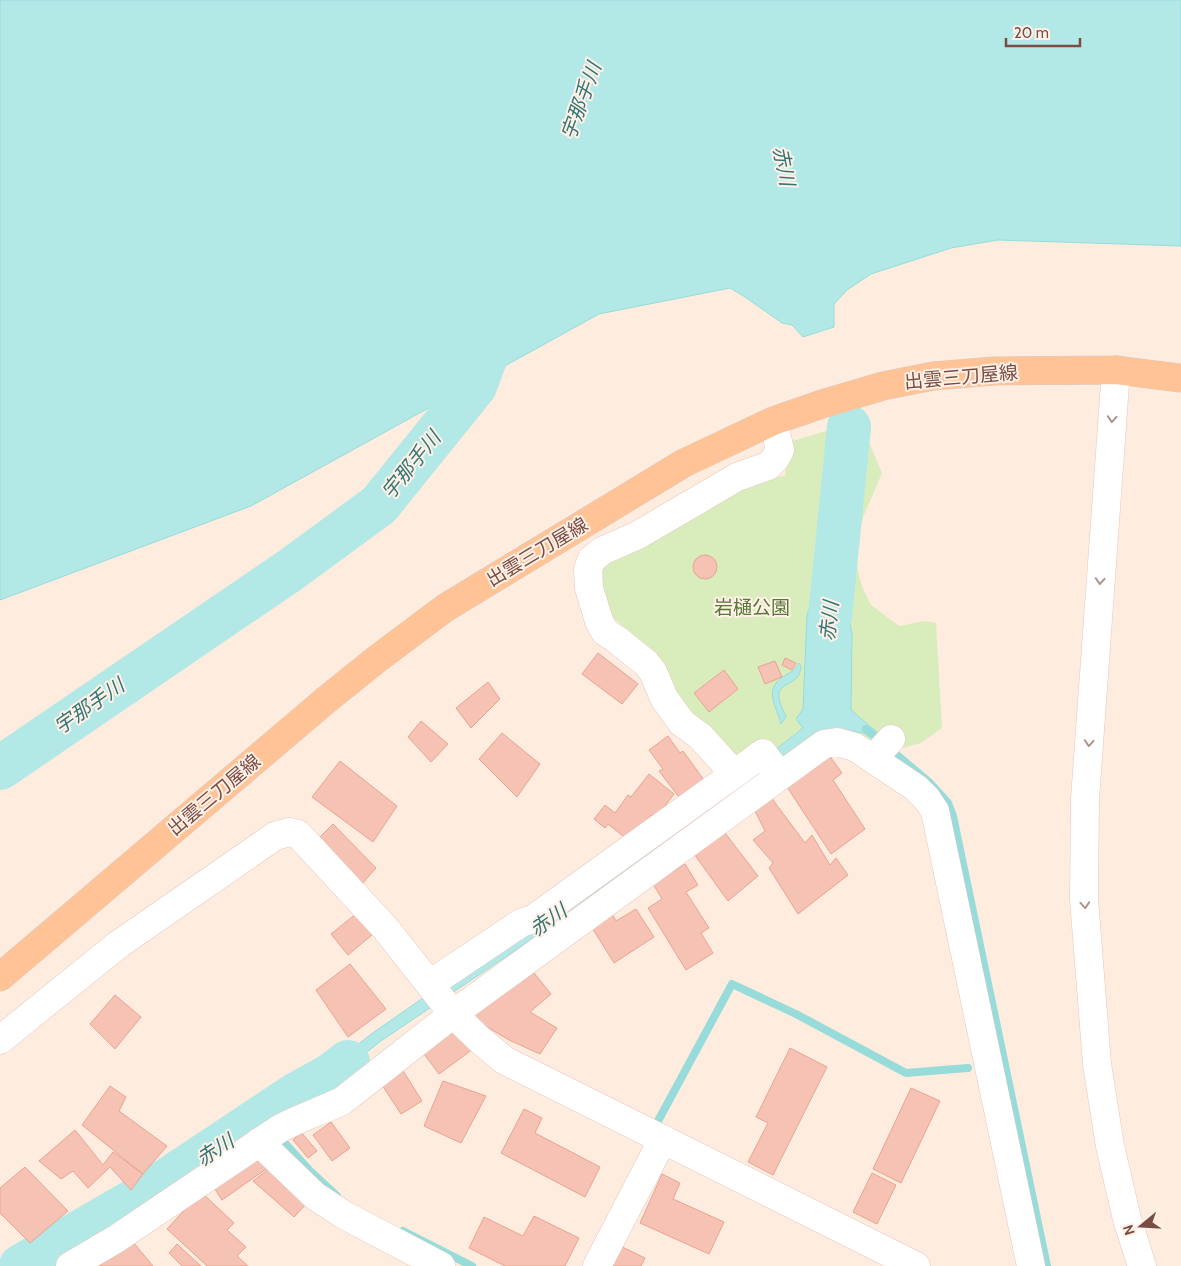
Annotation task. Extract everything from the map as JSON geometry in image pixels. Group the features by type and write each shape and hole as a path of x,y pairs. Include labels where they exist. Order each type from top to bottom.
{"main road":[{"name":"出雲三刀屋線","path":"0,977 326,700 377,659 446,608 684,463 773,421 883,386 933,376 994,371 1116,370 1181,378"}],"street":[{"path":"1116,370 1085,799 1084,899 1097,1064 1112,1155 1127,1219 1142,1266"},
{"path":"737,772 730,768 700,736 682,723 664,698 653,672 646,663 616,638 605,632 599,621 589,588 588,569 592,559 602,552 638,535 737,476 768,466 780,450 773,421"},
{"path":"440,997 774,767 830,742 883,748 916,788 927,798 935,811 1031,1266"},
{"path":"70,1266 116,1239 259,1142 296,1120 323,1111 342,1101 440,997 521,923 533,919 660,844 737,772 763,753 774,767"},
{"path":"0,1040 119,944 275,836 289,832 298,834 379,922 440,997 479,1039 504,1060 916,1266"},
{"path":"597,1266 663,1139"},
{"path":"259,1142 315,1196 344,1215 441,1266"}],"green space":[{"name":"岩樋公園","path":"860,421 882,473 864,515 854,547 859,576 871,605 899,626 925,621 936,623 942,728 921,743 899,749 869,741 740,761 689,719 659,667 632,633 607,613 596,563 759,479 785,476 789,442"}],"water":[{"path":"0,0 1181,0 1181,246 998,240 951,248 871,274 847,290 834,304 834,327 803,337 792,325 782,323 730,288 599,314 251,506 0,600"},
{"path":"832,558 839,558 852,635 851,710 877,732 871,738 864,733 847,731 569,914 381,1041 302,1102 295,1092 374,1032 745,774 803,728 796,719 803,709 807,615 823,566"},
{"path":"799,663 801,666 800,673 793,681 781,689 779,693 779,699 786,717 781,724 774,704 774,686"}],"building":[{"path":"705,555 714,558 717,567 714,576 705,579 696,576 693,567 696,558"},
{"path":"598,653 638,684 622,704 582,674"},
{"path":"785,658 796,663 792,670 782,665"},
{"path":"775,661 782,677 765,684 758,667"},
{"path":"724,670 738,689 709,712 694,693"},
{"path":"488,682 500,699 471,728 456,708"},
{"path":"421,721 448,744 431,762 408,737"},
{"path":"502,733 540,764 517,797 479,759"},
{"path":"668,736 680,753 683,751 709,787 685,805 659,771 663,769 649,750"},
{"path":"826,751 842,773 833,780 865,829 831,854 787,787"},
{"path":"340,761 397,806 373,842 312,797"},
{"path":"649,774 674,794 656,818 651,815 638,832 628,840 608,824 605,828 594,819 605,805 615,813 628,795 631,797"},
{"path":"770,796 805,843 812,835 830,865 836,858 848,875 798,914 769,868 773,863 753,840 765,831 753,807"},
{"path":"333,824 376,868 362,884 319,838"},
{"path":"722,829 758,876 728,901 694,854"},
{"path":"685,864 698,885 686,892 709,928 701,933 713,953 686,970 648,908 662,899 653,884"},
{"path":"636,909 654,937 614,963 589,923 610,910 616,921"},
{"path":"357,913 373,934 348,955 331,934"},
{"path":"350,964 386,1009 348,1037 316,990"},
{"path":"530,968 551,994 530,1012 557,1028 540,1054 509,1040 470,1017"},
{"path":"115,995 141,1017 115,1049 90,1024"},
{"path":"457,1028 473,1049 439,1074 424,1054"},
{"path":"790,1048 827,1067 773,1175 748,1162 768,1123 756,1117"},
{"path":"402,1069 422,1101 401,1114 380,1082"},
{"path":"443,1081 486,1096 461,1143 424,1126"},
{"path":"110,1086 126,1097 119,1111 167,1146 143,1174 82,1125"},
{"path":"911,1088 940,1101 901,1183 873,1169"},
{"path":"524,1109 542,1118 535,1133 600,1167 585,1197 501,1153"},
{"path":"331,1122 350,1148 332,1161 313,1135"},
{"path":"75,1130 103,1165 113,1152 143,1174 131,1190 110,1167 88,1188 73,1171 61,1179 39,1161"},
{"path":"301,1132 317,1151 308,1158 293,1140"},
{"path":"259,1153 269,1167 222,1200 213,1186"},
{"path":"25,1167 68,1211 30,1243 0,1213 0,1188"},
{"path":"270,1168 309,1201 294,1217 253,1181"},
{"path":"872,1173 896,1185 877,1224 853,1212"},
{"path":"662,1174 680,1183 673,1199 724,1222 709,1254 640,1223"},
{"path":"201,1192 234,1223 227,1230 246,1247 237,1256 248,1266 207,1266 167,1229"},
{"path":"534,1216 579,1238 565,1266 505,1266 469,1248 484,1217 523,1236"},
{"path":"133,1242 153,1266 99,1266"},
{"path":"177,1244 201,1266 182,1266 169,1253"},
{"path":"616,1244 645,1258 641,1266 606,1266"}],"waterway":[{"name":"宇那手川","path":"0,768 289,571 379,505 475,386 498,324"},
{"name":"赤川","path":"830,617 849,427"},
{"path":"866,729 929,782 948,803 953,816 1047,1266"},
{"path":"658,1121 732,984 796,1014 906,1073 968,1068"},
{"name":"赤川","path":"21,1266 149,1192 295,1095 331,1075 348,1062"},
{"name":"赤川","path":"262,1117 265,1121"},
{"path":"281,1139 310,1171 337,1196"},
{"path":"403,1231 472,1266"}]}
